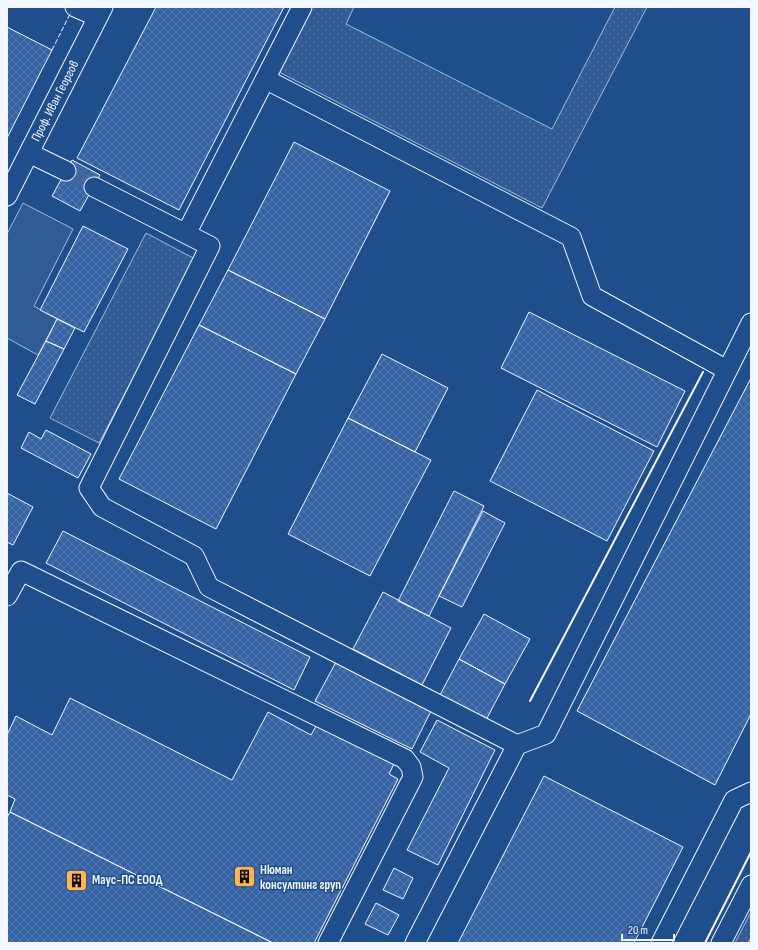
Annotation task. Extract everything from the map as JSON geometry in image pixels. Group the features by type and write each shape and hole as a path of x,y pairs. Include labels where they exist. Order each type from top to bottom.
{"street":[{"path":"75,7 101,12"},
{"path":"181,231 189,228 302,7"},
{"name":"Проф. Иван Георгов","path":"7,196 101,12"},
{"path":"265,79 571,237 592,296 727,370"},
{"path":"29,154 66,171"},
{"path":"94,186 210,246 89,488 102,507 194,556 209,587 517,745"},
{"path":"415,943 517,745 546,734 751,323"},
{"path":"7,596 21,571 405,759 411,767 413,777 328,943"},
{"path":"661,943 734,800 751,792"},
{"path":"721,943 751,885"}],"shaded area":[{"path":"312,7 354,7 346,24 552,129 615,7 647,7 542,208 279,72"},
{"path":"23,203 73,229 34,306 57,319 38,355 7,338 7,234"},
{"path":"146,233 195,259 99,443 50,418"},
{"path":"751,912 751,943 735,943"}],"building":[{"path":"156,7 284,7 179,210 77,158"},
{"path":"7,27 52,50 7,138"},
{"path":"294,142 390,191 325,319 228,270"},
{"path":"72,160 100,175 80,211 52,196"},
{"path":"83,226 128,249 84,332 40,310"},
{"path":"228,270 325,319 296,374 199,325"},
{"path":"529,312 685,391 657,447 501,368"},
{"path":"57,319 75,328 64,349 46,341"},
{"path":"199,325 296,374 216,529 119,479"},
{"path":"46,341 64,349 35,404 17,395"},
{"path":"382,354 448,388 415,452 348,418"},
{"path":"751,378 751,714 715,785 577,711"},
{"path":"537,390 654,451 607,541 490,481"},
{"path":"348,418 431,460 370,576 288,534"},
{"path":"46,430 91,454 78,478 21,448 29,432 41,439"},
{"path":"454,491 484,506 429,616 398,601"},
{"path":"7,493 33,507 13,545 7,542"},
{"path":"483,511 505,523 462,607 439,596"},
{"path":"63,531 310,657 294,690 46,563"},
{"path":"383,592 451,628 422,685 353,649"},
{"path":"484,614 530,639 505,684 459,659"},
{"path":"459,659 505,684 486,720 440,695"},
{"path":"336,662 431,711 412,749 315,701"},
{"name":"Нюман консултинг груп","path":"70,698 232,780 268,712 311,735 319,721 394,764 389,774 398,779 314,943 273,943 10,812 15,799 7,795 7,735 16,716 52,735"},
{"path":"437,720 495,750 438,865 407,850 449,768 420,752"},
{"path":"544,776 683,847 634,943 458,943"},
{"name":"Маус-ПС ЕООД","path":"10,812 273,943 7,943 7,817"},
{"path":"394,868 413,878 403,899 383,890"},
{"path":"376,903 399,915 388,935 365,924"}],"tunnel":[{"path":"66,171 94,187"}],"fence":[{"path":"52,50 71,12"}],"wall":[{"path":"530,701 703,372"},
{"path":"705,943 751,852"}],"power":[{"path":"748,943 751,937"}],"place":[{"name":"Нюман консултинг груп","path":"245,877"},
{"name":"Маус-ПС ЕООД","path":"77,880"}]}
